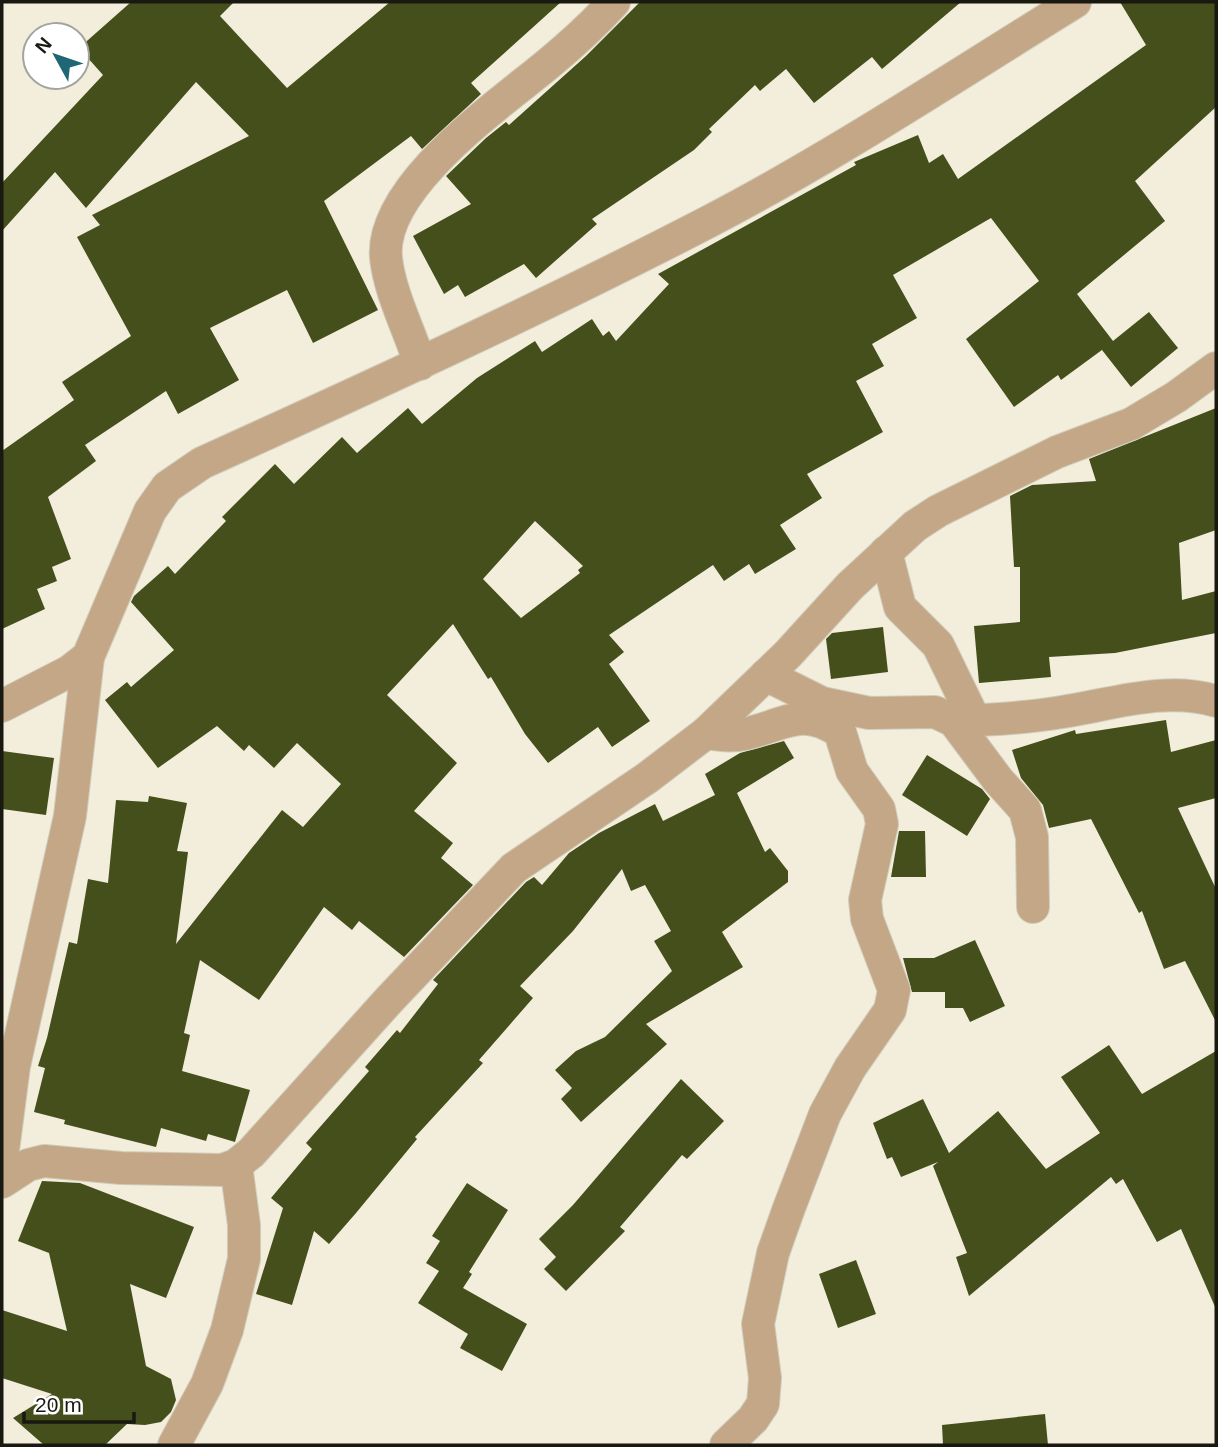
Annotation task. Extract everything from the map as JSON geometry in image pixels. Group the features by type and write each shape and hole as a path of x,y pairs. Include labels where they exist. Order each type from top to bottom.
{"street":[{"path":"420,364 386,257 388,234 402,203 421,176 449,145 550,63 614,2"},
{"path":"2,1158 14,1066 70,816 88,657 150,511 167,487 202,463 420,364 711,220 909,104 1075,2"},
{"path":"2,1182 28,1165 44,1161 121,1168 222,1170 236,1165 251,1153 388,1000 514,868 647,778 706,733 886,552 938,511 1057,453 1131,424 1176,397 1216,368"},
{"path":"886,552 900,607 938,645 965,721 998,780 1025,810 1032,837 1033,907"},
{"path":"2,706 60,677 88,657"},
{"path":"766,675 822,703 869,713 935,712 965,721 1057,713 1167,694 1195,695 1216,701"},
{"path":"706,733 745,734 797,718 818,719 840,732 852,771 879,808 882,824 866,909 894,990 890,1010 850,1068 825,1114 789,1208 773,1253 758,1324 765,1378 763,1404 753,1419 726,1445"},
{"path":"174,1445 207,1384 223,1340 244,1259 244,1225 236,1165"}],"building":[{"path":"131,2 234,2 220,16 287,88 390,2 561,2 471,83 481,94 422,149 411,136 324,201 378,310 313,343 287,290 210,328 239,380 178,414 166,391 85,445 96,461 48,497 71,559 52,567 57,581 37,589 45,609 2,629 2,451 74,400 62,382 131,336 77,237 100,225 92,215 249,136 196,82 86,208 55,172 2,231 2,183 88,91 91,91 103,75 91,62 91,37"},
{"path":"640,2 961,2 882,69 872,57 814,103 786,69 760,91 755,85 709,129 712,132 694,150 592,219 597,224 536,278 524,264 465,297 458,285 444,294 413,236 471,204 446,176 486,138 506,122 509,125 586,56"},
{"path":"1120,2 1216,2 1216,107 1135,181 1165,221 1077,294 1113,341 1149,312 1178,348 1131,387 1102,350 1106,347 1061,380 1058,375 1014,407 966,339 1039,281 991,218 893,275 917,318 872,344 884,366 856,381 883,432 807,474 822,498 780,525 796,549 755,574 749,564 724,581 713,565 609,635 624,652 609,664 650,721 612,747 598,727 548,763 525,734 491,677 488,679 453,624 387,695 457,763 414,811 453,843 441,858 473,885 404,957 359,921 352,930 324,907 259,1000 200,960 184,1033 190,1035 182,1071 250,1090 235,1142 208,1134 206,1141 161,1128 156,1147 64,1124 65,1120 34,1112 45,1068 38,1066 69,942 77,944 88,879 108,883 116,800 148,802 149,796 187,803 177,851 188,852 176,944 282,810 303,827 341,784 297,743 274,768 249,745 244,751 217,726 158,768 105,700 127,682 131,687 174,650 131,602 134,596 168,566 175,574 226,521 222,517 275,464 294,484 342,437 357,453 408,408 422,424 477,378 535,341 542,352 592,319 603,336 609,331 616,341 669,284 658,274 856,165 854,162 918,135 929,163 943,154 958,179 1146,45","holes":["535,521 583,566 578,570 580,573 521,618 483,579"]},
{"path":"1216,408 1216,530 1179,543 1182,600 1216,591 1216,633 1115,653 1049,657 1051,677 979,683 974,626 1020,622 1020,567 1014,567 1010,496 1032,485 1096,481 1089,459"},
{"path":"883,627 888,672 831,679 826,639 832,633"},
{"path":"1166,720 1171,752 1216,740 1216,798 1178,808 1216,889 1216,1022 1185,961 1164,969 1142,911 1139,913 1091,819 1049,828 1043,805 1021,778 1012,750 1075,730 1076,734"},
{"path":"784,741 794,758 737,793 765,852 770,848 788,871 788,882 722,932 743,967 646,1024 667,1044 581,1122 561,1099 572,1088 555,1070 576,1051 605,1037 672,971 654,941 671,931 645,885 631,891 622,869 573,931 520,986 533,998 479,1060 483,1063 415,1137 417,1139 356,1213 329,1244 314,1231 292,1305 256,1294 283,1208 271,1198 312,1149 306,1143 369,1071 365,1067 397,1030 400,1033 438,984 433,980 526,882 534,877 542,885 569,853 599,833 655,804 663,821 715,795 705,774 740,753"},
{"path":"2,751 54,758 46,815 2,809"},
{"path":"927,755 982,789 990,799 967,836 902,795"},
{"path":"899,831 925,831 926,877 891,877"},
{"path":"975,940 1005,1006 970,1022 963,1008 945,1008 945,992 912,992 903,958 934,958"},
{"path":"1109,1045 1142,1094 1216,1051 1216,1309 1181,1229 1157,1242 1123,1179 1116,1184 1111,1177 969,1296 956,1257 967,1253 933,1166 938,1162 901,1177 892,1157 887,1159 873,1123 923,1099 949,1153 998,1111 1046,1169 1100,1133 1061,1077"},
{"path":"681,1079 724,1121 687,1159 682,1155 620,1227 625,1231 566,1291 544,1269 556,1257 539,1239 573,1205"},
{"path":"42,1181 80,1183 194,1227 166,1298 130,1284 146,1366 171,1379 176,1400 171,1412 161,1422 127,1424 105,1445 44,1445 13,1418 52,1394 2,1378 2,1310 67,1331 49,1253 18,1241"},
{"path":"467,1183 508,1210 469,1272 472,1274 463,1288 527,1324 502,1371 460,1348 468,1334 418,1303 439,1271 426,1263 440,1241 432,1236"},
{"path":"856,1260 876,1314 838,1328 819,1274"},
{"path":"1045,1414 1048,1445 943,1445 942,1425"}]}
